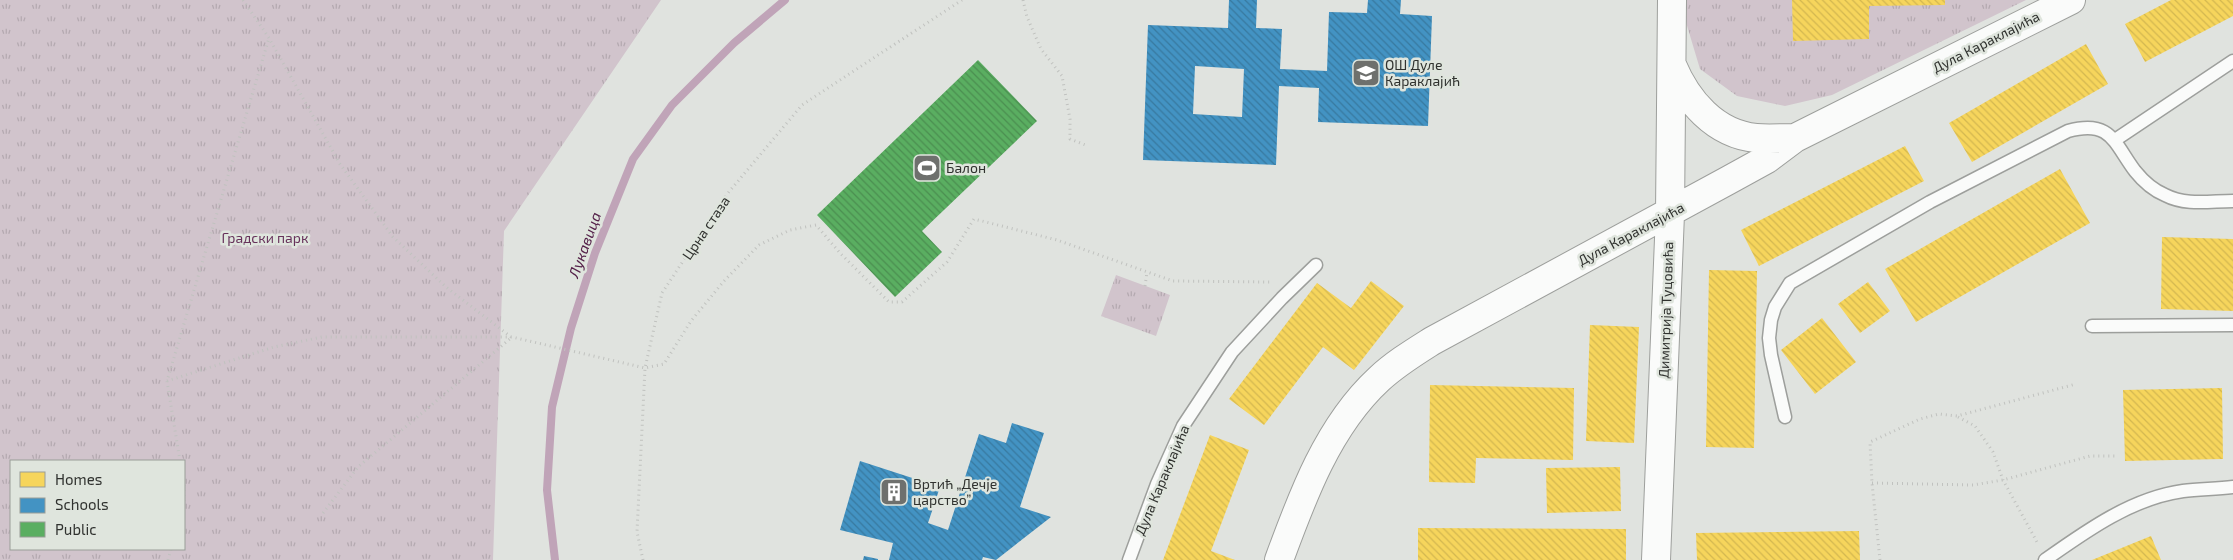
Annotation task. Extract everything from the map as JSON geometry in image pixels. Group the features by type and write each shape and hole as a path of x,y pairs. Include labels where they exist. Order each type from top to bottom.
{"street":[{"name":"Димитрија Туцовића","path":"1656,560 1670,214 1672,0"},
{"name":"Дула Караклајића","path":"1279,560 1306,491 1321,460 1349,414 1379,379 1404,358 1432,341 1670,214 1767,159 1795,138 2071,0"},
{"path":"1670,62 1680,84 1690,99 1720,127 1754,138 1795,138"}],"lane":[{"path":"2115,140 2233,61"},
{"path":"1785,417 1769,338 1775,307 1790,283 1930,202 2068,131 2080,128 2093,128 2110,134 2143,180 2167,196 2181,201 2197,203 2233,201"},
{"name":"Дула Караклајића","path":"1130,560 1157,484 1183,426 1232,352 1316,265"},
{"path":"2092,326 2233,325"},
{"path":"2046,560 2108,519 2153,498 2182,491 2233,488"}],"path":[{"path":"243,0 269,38 340,164 393,237 446,287 512,337"},
{"name":"Црна стаза","path":"643,560 637,532 645,368 662,293 728,193 802,105 962,0"},
{"path":"1023,0 1027,17 1041,49 1062,76 1070,119 1070,139 1088,146"},
{"path":"180,460 167,381 269,38"},
{"path":"167,381 274,347 322,337 512,337 645,368 664,364 690,321 724,281 759,245 790,230 816,225 840,253 889,302 902,302 947,262 974,219 1057,240 1174,282 1298,283"},
{"path":"1145,286 1147,272"},
{"path":"322,513 358,467 512,337"},
{"path":"1880,560 1870,442 1920,419 1939,414 1957,416 2076,384"},
{"path":"1957,416 1975,426 1993,452 2003,480 2046,560"},
{"path":"1872,483 1973,485 2003,480 2090,456 2118,456"}],"green space":[{"name":"Градски парк","path":"0,0 661,0 504,231 493,560 0,560"},
{"path":"1686,0 2026,0 1832,95 1785,106 1737,96 1700,69 1685,19"},
{"path":"1116,275 1170,295 1156,336 1101,316"}],"building: Homes":[{"path":"1792,0 1945,0 1945,5 1869,6 1869,39 1793,41"},
{"path":"2171,0 2233,0 2233,16 2145,62 2125,24"},
{"path":"2086,44 2108,84 1972,162 1949,123"},
{"path":"1905,146 1924,181 1759,266 1741,230"},
{"path":"2060,169 2090,223 1916,322 1885,269"},
{"path":"2162,237 2233,239 2233,311 2161,309"},
{"path":"1709,270 1757,271 1754,448 1706,447"},
{"path":"1371,281 1404,306 1354,370 1323,347 1264,425 1229,399 1317,283 1351,308"},
{"path":"1868,282 1890,311 1860,333 1838,304"},
{"path":"1822,318 1856,362 1815,394 1781,350"},
{"path":"1590,325 1639,327 1634,443 1586,441"},
{"path":"1430,385 1574,388 1573,460 1476,458 1475,483 1429,482"},
{"path":"2222,388 2223,459 2125,461 2123,390"},
{"path":"1210,435 1249,450 1211,551 1235,560 1163,560"},
{"path":"1620,467 1621,511 1547,513 1546,468"},
{"path":"1418,528 1626,529 1626,560 1418,560"},
{"path":"1859,531 1860,560 1697,560 1696,533"},
{"path":"2151,536 2161,560 2092,560"}],"building: Schools":[{"path":"1229,0 1257,0 1256,28 1282,29 1280,69 1327,71 1329,12 1367,13 1368,0 1401,0 1400,14 1432,16 1428,126 1318,122 1319,88 1279,86 1276,165 1143,160 1148,25 1228,28","holes":["1195,66 1244,69 1242,117 1193,114"]},
{"name":"Вртић „Дечје царство”","path":"1012,423 1044,433 1020,507 1051,517 996,560 983,557 982,560 889,560 893,543 840,530 860,461 940,487 928,523 948,530 979,434 1006,443"},
{"path":"864,556 878,559 878,560 863,560"}],"building: Public":[{"name":"Балон","path":"978,60 1037,121 922,231 942,252 895,297 817,215"}],"waterway":[{"name":"Лукавица","path":"555,560 547,490 552,407 571,328 595,253 633,159 672,105 734,43 785,0"}],"place":[{"name":"ОШ Дуле Караклајић","path":"1366,73"},
{"name":"Балон","path":"927,168"},
{"name":"Вртић „Дечје царство”","path":"894,492"}]}
